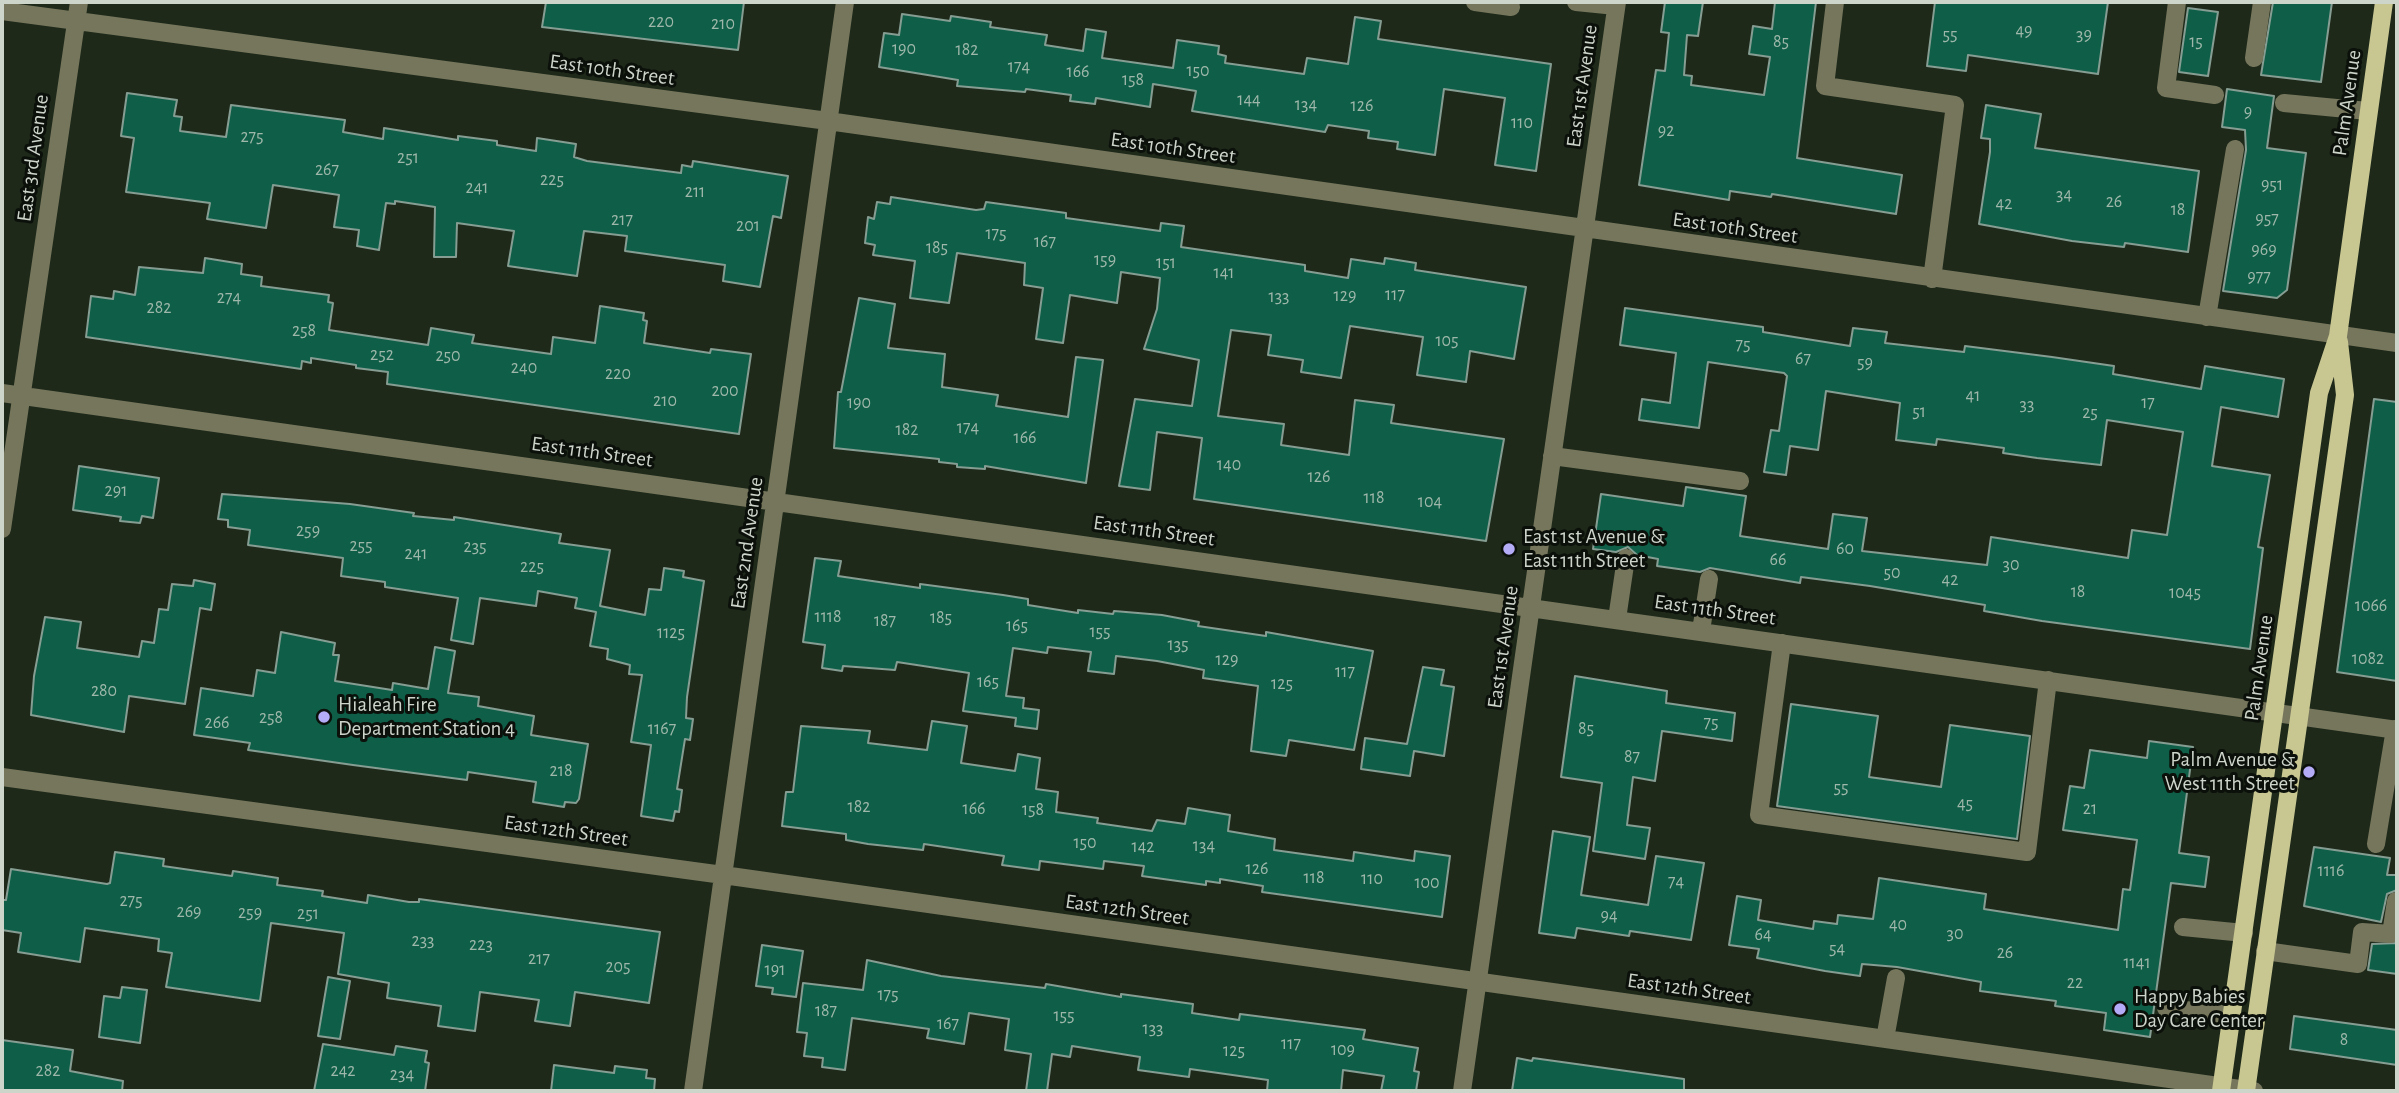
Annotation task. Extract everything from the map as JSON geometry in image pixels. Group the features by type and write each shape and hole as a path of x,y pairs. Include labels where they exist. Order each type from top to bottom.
{"main road":[{"name":"Palm Avenue","path":"2222,1089 2319,393 2338,335 2384,2"},
{"name":"Palm Avenue","path":"2249,1091 2265,951 2345,395 2338,335"}],"street":[{"name":"East 3rd Avenue","path":"2,529 79,2"},
{"name":"East 2nd Avenue","path":"693,1091 845,2"},
{"path":"1475,2 1511,7"},
{"path":"1576,2 1617,4"},
{"path":"1835,2 1825,86 1955,105 1932,279"},
{"path":"2177,2 2166,88 2215,95"},
{"path":"2254,58 2262,2"},
{"name":"East 1st Avenue","path":"1462,1091 1617,4"},
{"name":"East 10th Street","path":"2,11 828,121 2397,344"},
{"path":"2284,103 2368,111"},
{"path":"2207,317 2235,149"},
{"name":"East 11th Street","path":"2,393 2396,730"},
{"path":"1552,456 1741,481"},
{"path":"1617,619 1626,558"},
{"path":"1701,631 1709,579"},
{"path":"1782,643 1759,815 1786,819 2026,852 2049,680"},
{"path":"2376,844 2390,801 2396,730"},
{"name":"East 12th Street","path":"2,778 723,876 2249,1091"},
{"path":"2265,951 2358,964 2362,932 2391,934 2396,901"},
{"path":"2183,927 2244,933"},
{"path":"1885,1039 1896,978"},
{"path":"2166,1008 2232,1015"}],"building":[{"path":"546,2 744,2 738,50 542,27"},
{"path":"1665,2 1703,2 1698,36 1687,35 1684,75 1692,76 1691,85 1764,95 1770,57 1749,54 1753,26 1772,29 1775,2 1816,2 1797,158 1902,175 1896,214 1772,194 1771,197 1730,191 1729,200 1639,185 1656,70 1665,71 1669,33 1661,32"},
{"path":"1935,2 2108,2 2098,74 1968,55 1966,71 1927,66"},
{"path":"2273,2 2332,2 2321,82 2261,75"},
{"path":"2188,8 2218,12 2208,76 2179,72"},
{"path":"902,14 950,21 951,16 991,22 990,27 1047,35 1045,45 1083,51 1086,29 1106,32 1102,58 1173,68 1177,40 1219,46 1218,54 1226,56 1225,63 1304,74 1307,58 1348,64 1355,17 1381,21 1378,39 1551,64 1536,171 1495,165 1505,98 1444,89 1435,155 1397,149 1398,142 1368,138 1369,131 1328,125 1325,132 1192,111 1196,91 1153,84 1150,107 1096,98 1095,104 1070,101 1071,95 1026,89 1025,92 957,86 958,80 879,67 884,33 899,35"},
{"path":"2227,89 2274,96 2267,148 2306,153 2287,290 2277,298 2223,291 2246,150 2245,130 2222,127"},
{"path":"127,93 177,100 174,116 182,117 180,131 226,137 231,105 345,120 343,132 383,139 384,128 458,140 458,136 497,141 497,145 536,151 537,138 576,144 574,157 587,161 681,173 682,165 692,167 693,161 788,176 781,218 773,216 760,287 723,281 725,265 625,251 627,236 584,231 577,276 508,266 514,231 457,223 456,257 434,257 435,207 395,201 395,204 386,203 379,250 357,246 359,230 334,227 339,195 273,185 266,228 207,219 210,203 126,192 134,138 121,136"},
{"path":"1986,105 2041,114 2035,148 2199,171 2188,252 2125,243 2124,247 2072,241 1979,224 1990,152 1990,139 1981,138"},
{"path":"891,197 976,210 984,209 986,202 1066,213 1066,218 1160,231 1161,223 1184,226 1181,247 1305,265 1305,271 1348,278 1351,259 1384,264 1385,258 1416,263 1415,270 1526,287 1514,359 1470,351 1466,382 1417,375 1423,337 1350,326 1341,378 1301,372 1303,360 1268,355 1271,335 1231,330 1218,416 1284,424 1281,445 1349,455 1355,400 1394,405 1391,423 1504,439 1486,541 1194,499 1202,438 1157,432 1150,490 1119,486 1135,399 1192,406 1199,360 1144,349 1157,309 1160,278 1121,272 1117,303 1070,295 1063,343 1036,339 1043,288 1024,285 1025,263 957,253 949,303 910,298 915,261 873,255 875,245 865,243 868,217 874,219 877,202 890,204"},
{"path":"205,258 242,264 241,274 262,277 261,286 329,295 328,302 333,303 329,330 428,345 431,328 474,335 472,343 551,354 553,337 595,343 600,306 644,313 643,320 647,321 644,343 710,353 711,349 751,354 739,434 387,384 388,372 311,358 311,363 302,361 301,369 86,337 91,296 113,299 114,291 135,295 139,267 203,273"},
{"path":"859,298 895,304 888,348 945,354 942,387 998,395 996,406 1068,417 1076,357 1103,360 1086,483 985,466 985,469 957,467 957,464 939,462 939,459 834,448 838,392 841,392"},
{"path":"1625,308 1763,327 1763,332 1850,346 1853,328 1887,332 1885,343 1964,352 1965,346 2114,366 2113,374 2201,389 2205,366 2284,379 2278,417 2221,407 2212,466 2270,475 2258,547 2263,548 2250,649 2042,621 1984,611 1985,605 1870,586 1801,577 1800,583 1710,568 1700,572 1657,566 1658,559 1637,555 1628,547 1616,552 1593,549 1601,494 1683,506 1686,487 1746,496 1740,536 1828,549 1833,514 1867,518 1862,551 1987,565 1991,537 2128,558 2132,530 2167,535 2183,432 2107,420 2101,465 2037,458 2003,453 2004,448 1937,439 1936,445 1896,440 1900,403 1826,391 1818,450 1790,446 1786,475 1764,472 1771,430 1779,431 1787,376 1784,373 1708,362 1699,428 1639,420 1642,399 1670,403 1676,353 1620,345"},
{"path":"2374,399 2397,402 2397,681 2337,672"},
{"path":"79,466 159,478 153,518 142,516 140,523 120,521 121,517 73,510"},
{"path":"222,494 350,504 414,513 413,516 454,520 454,517 561,534 559,543 610,550 600,606 645,615 649,589 661,590 664,568 684,571 683,577 704,581 687,697 686,718 693,719 690,740 685,739 677,789 682,790 679,812 675,811 673,821 641,816 651,745 631,742 642,675 629,674 630,665 607,659 608,649 590,646 596,612 575,608 577,598 538,591 536,606 480,598 473,644 451,640 458,598 385,587 385,582 341,576 343,558 248,545 250,530 228,527 228,520 218,519"},
{"path":"815,558 841,561 838,576 920,588 920,584 1003,595 1028,599 1028,605 1078,613 1078,610 1162,615 1199,622 1198,626 1266,636 1266,632 1373,651 1354,750 1289,740 1286,756 1251,751 1258,686 1203,678 1204,670 1157,661 1116,656 1114,674 1088,671 1091,652 1048,647 1047,653 1013,648 1006,696 1024,698 1023,708 1039,710 1037,729 1015,726 1016,718 963,711 969,673 897,662 895,670 843,666 842,671 822,668 825,645 803,642"},
{"path":"194,580 215,584 211,610 200,608 185,704 129,696 124,732 31,715 34,676 45,617 81,622 77,648 139,657 142,641 154,643 159,609 168,610 172,584 193,586"},
{"path":"281,632 335,643 333,655 339,655 335,681 392,690 393,683 428,689 435,647 455,651 448,693 479,697 478,706 534,716 531,735 588,744 579,799 576,803 565,802 564,807 533,802 536,782 468,772 467,780 353,765 248,750 250,743 194,735 201,688 253,696 257,670 275,673"},
{"path":"1423,667 1444,670 1441,685 1454,687 1444,756 1414,751 1410,776 1361,769 1365,738 1407,744"},
{"path":"1575,676 1667,691 1666,703 1735,713 1732,741 1662,731 1655,781 1633,777 1627,825 1650,828 1645,859 1593,851 1602,783 1561,777"},
{"path":"1791,704 1878,716 1869,777 1941,787 1950,725 2030,736 2017,839 1777,806"},
{"path":"932,721 967,726 961,763 1015,771 1018,754 1040,758 1036,789 1058,792 1056,812 1098,818 1097,823 1152,831 1157,820 1185,824 1188,808 1230,815 1228,831 1275,839 1274,850 1353,861 1354,852 1414,861 1415,851 1450,856 1442,917 1262,892 1263,886 1220,879 1220,883 1206,881 1206,885 1142,876 1144,866 1104,861 1103,869 1040,861 1039,870 1002,865 1004,856 924,844 923,850 868,844 846,840 846,834 782,826 786,792 793,792 801,726 870,731 868,743 927,750"},
{"path":"2149,741 2193,747 2179,853 2209,857 2205,887 2171,883 2150,1037 2104,1030 2106,1013 2055,1006 2056,1001 1980,991 1981,982 1897,967 1862,964 1860,976 1825,971 1757,958 1759,949 1729,945 1737,896 1761,900 1758,920 1813,929 1814,921 1837,924 1838,915 1873,919 1879,878 1986,894 1984,909 2118,930 2123,889 2130,890 2137,840 2063,830 2070,786 2084,788 2090,750 2147,758"},
{"path":"1553,831 1590,837 1581,895 1648,905 1656,856 1704,863 1691,940 1630,931 1629,936 1577,928 1575,938 1539,933"},
{"path":"2314,847 2390,858 2387,875 2397,875 2397,890 2387,894 2381,922 2304,906"},
{"path":"115,852 164,859 163,866 232,876 233,871 278,878 277,885 323,891 322,896 367,903 368,895 409,902 419,902 419,899 660,932 649,1003 575,992 570,1026 535,1021 539,1000 480,992 475,1031 438,1026 441,1006 387,998 389,983 338,974 344,933 271,923 260,1001 166,987 172,953 158,951 159,939 85,928 80,962 18,952 21,933 2,930 2,900 6,900 11,869 107,884 110,883"},
{"path":"2397,943 2397,974 2368,970 2372,944"},
{"path":"762,945 803,951 796,997 772,994 773,988 756,986"},
{"path":"867,960 941,976 1045,988 1046,984 1121,997 1121,994 1193,1004 1192,1013 1239,1020 1240,1014 1365,1030 1363,1039 1418,1048 1414,1071 1419,1072 1416,1091 1381,1091 1384,1076 1343,1070 1341,1091 1267,1091 1268,1080 1190,1069 1189,1077 1138,1070 1140,1057 1072,1046 1070,1057 1052,1054 1047,1091 1026,1091 1031,1054 1005,1050 1009,1019 969,1013 964,1044 927,1038 929,1029 852,1018 845,1070 822,1067 823,1058 804,1056 807,1033 797,1032 803,983 863,990"},
{"path":"328,977 350,981 340,1039 318,1036"},
{"path":"122,987 147,990 140,1043 99,1037 104,996 120,998"},
{"path":"2294,1016 2397,1030 2397,1065 2290,1049"},
{"path":"2,1040 73,1050 70,1071 123,1081 122,1091 2,1091"},
{"path":"323,1044 394,1055 396,1046 427,1051 425,1062 429,1063 425,1091 314,1091"},
{"path":"1517,1058 1684,1079 1684,1091 1512,1091"},
{"path":"554,1065 614,1073 615,1066 647,1070 646,1078 655,1079 654,1091 551,1091"}],"place":[{"name":"East 1st Avenue & East 11th Street","path":"1509,549"},
{"name":"Hialeah Fire Department Station 4","path":"324,717"},
{"name":"Palm Avenue & West 11th Street","path":"2309,772"},
{"name":"Happy Babies Day Care Center","path":"2120,1009"}]}
